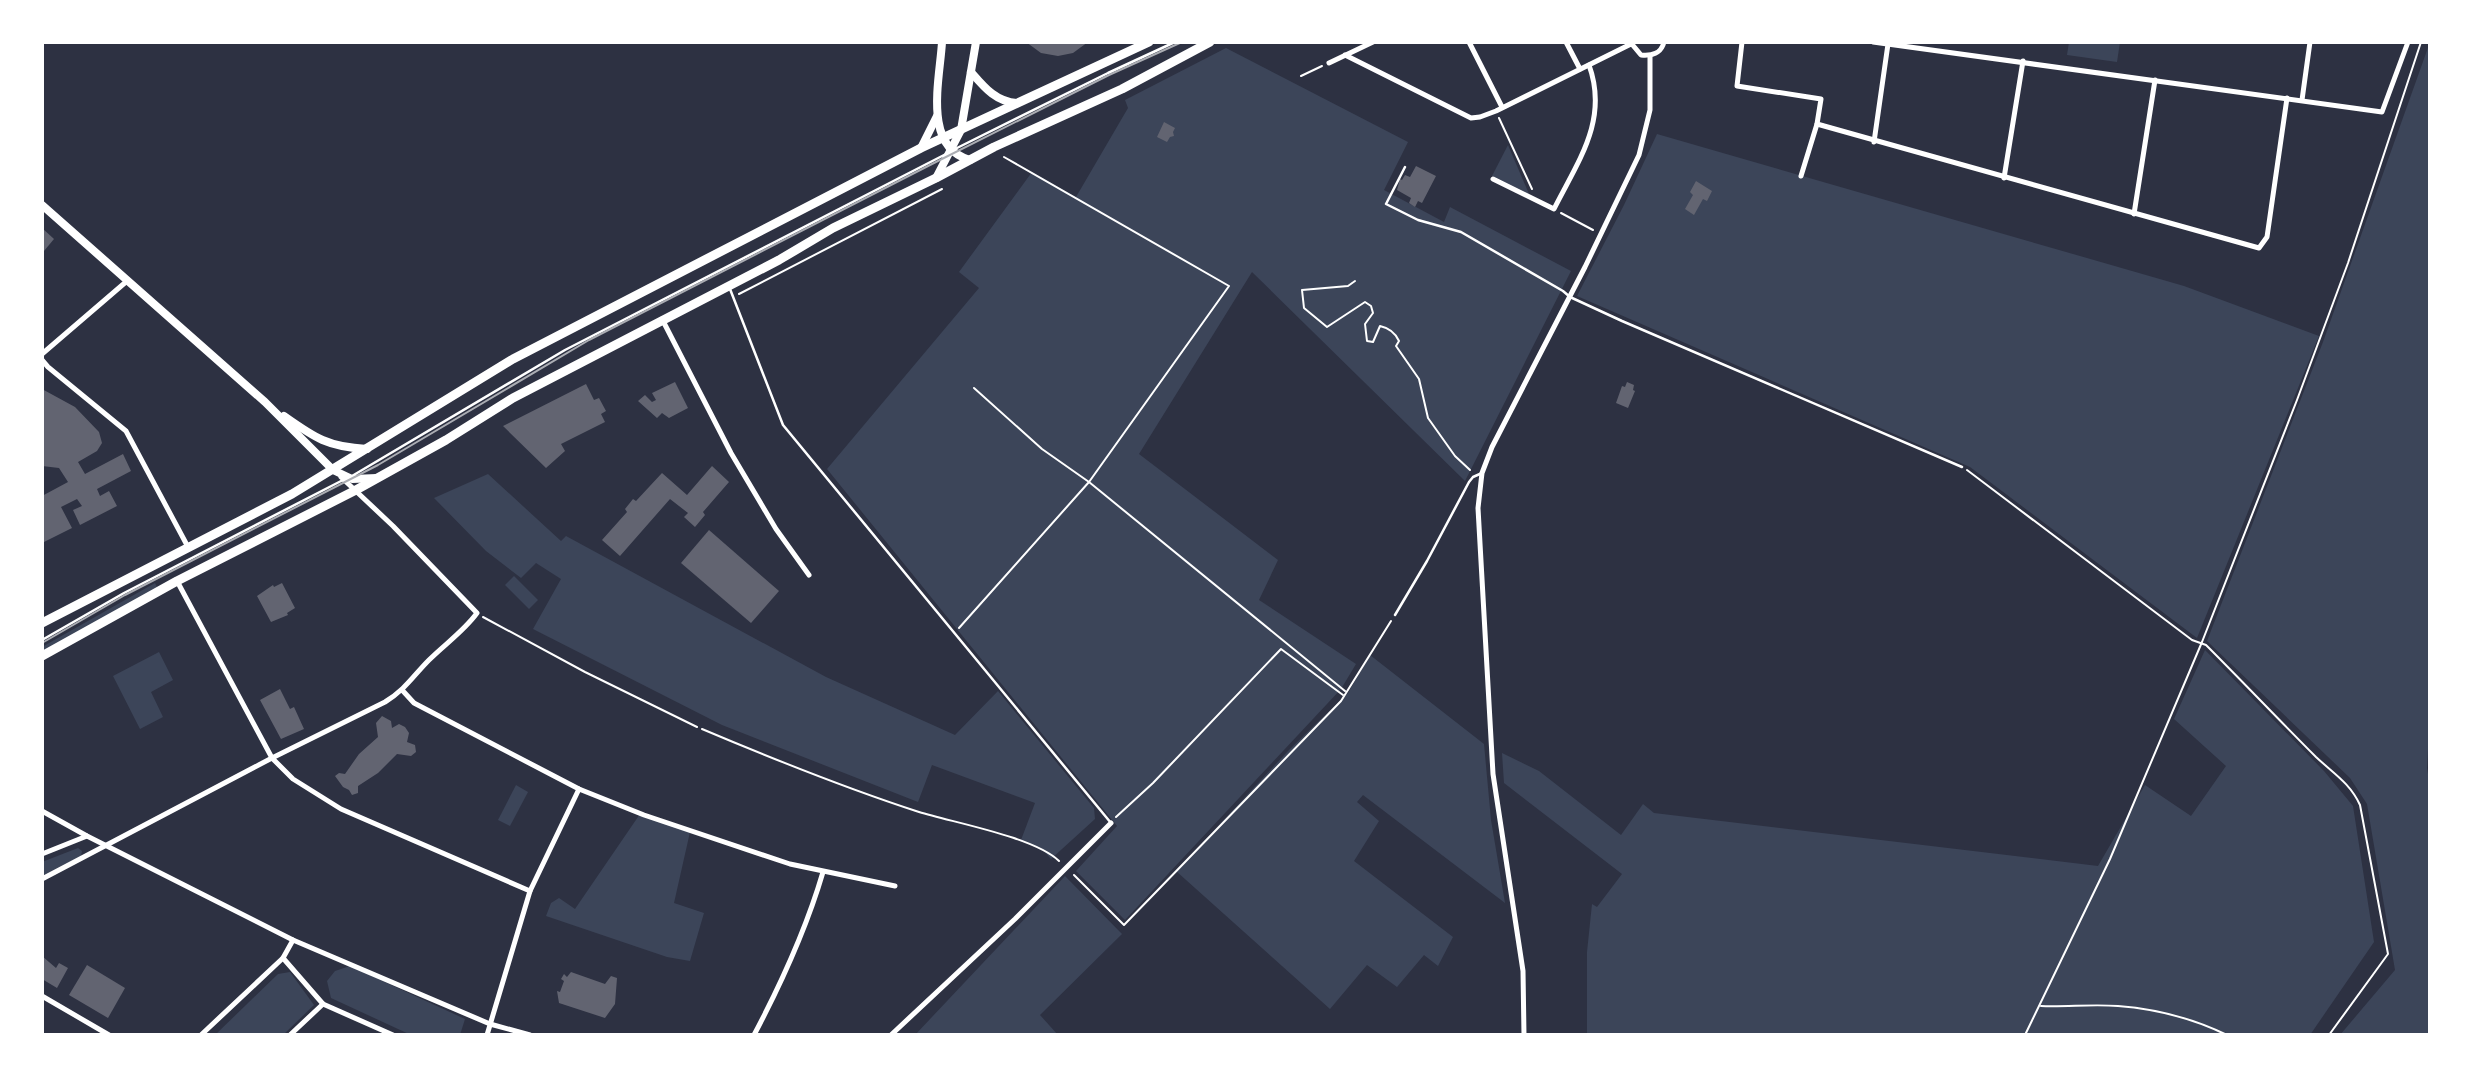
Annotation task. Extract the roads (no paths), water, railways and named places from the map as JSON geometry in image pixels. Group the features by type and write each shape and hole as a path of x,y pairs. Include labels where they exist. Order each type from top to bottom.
{"main road":[{"path":"942,42 938,124 942,139 951,151 970,160"},
{"path":"936,178 961,130 976,42"},
{"path":"42,623 292,494 513,359 921,148 1149,42"},
{"path":"42,656 177,580 355,490 446,440 513,398 779,260 833,228 1122,89 1210,42"},
{"path":"971,72 993,95 1017,103"},
{"path":"921,148 939,113"},
{"path":"42,205 265,402 333,470 346,479 377,478"},
{"path":"265,402 323,442 367,449"}],"street":[{"path":"1329,63 1373,42"},
{"path":"1469,42 1499,109"},
{"path":"1566,42 1580,69"},
{"path":"1345,55 1471,118 1499,109 1631,43 1641,55 1650,56 1658,52 1664,42"},
{"path":"1742,42 1737,86 1821,99 1817,124 1801,176"},
{"path":"1872,42 2382,112 2408,42"},
{"path":"1941,50 1942,42"},
{"path":"2302,100 2309,42"},
{"path":"1874,142 1888,44"},
{"path":"1524,1035 1523,971 1493,774 1478,508 1483,470 1492,447 1570,297 1639,155 1650,110 1650,56"},
{"path":"2004,178 2023,61"},
{"path":"1493,179 1553,209 1594,124 1595,80 1589,65"},
{"path":"2134,214 2155,79"},
{"path":"1817,124 2259,248 2267,237 2287,98"},
{"path":"42,354 127,281"},
{"path":"662,319 731,453 776,529 809,575"},
{"path":"42,360 127,430 188,547"},
{"path":"42,879 403,691 427,662 477,613 346,479"},
{"path":"177,580 272,758 293,779 341,809 530,891"},
{"path":"403,691 414,703 579,789 706,837 790,864 895,886"},
{"path":"487,1035 530,891 579,789"},
{"path":"42,811 293,940 490,1024 530,1035"},
{"path":"891,1035 1015,919 1111,823"},
{"path":"42,854 87,836"},
{"path":"754,1035 788,970 806,928 823,872"},
{"path":"201,1035 284,958 293,940"},
{"path":"284,958 323,1004 393,1035"},
{"path":"42,996 109,1035"},
{"path":"290,1035 323,1004"}],"lane":[{"path":"42,640 124,593 346,479 565,350 951,151 1175,42"},
{"path":"1405,167 1386,204 1418,220 1461,232 1563,290 1570,297 1622,321 1962,467"},
{"path":"728,285 783,425 1111,823"},
{"path":"1395,615 1473,477 1483,470"}],"tram line":[{"path":"42,643 125,595 378,465 589,340 1109,75 1182,42"}]}
